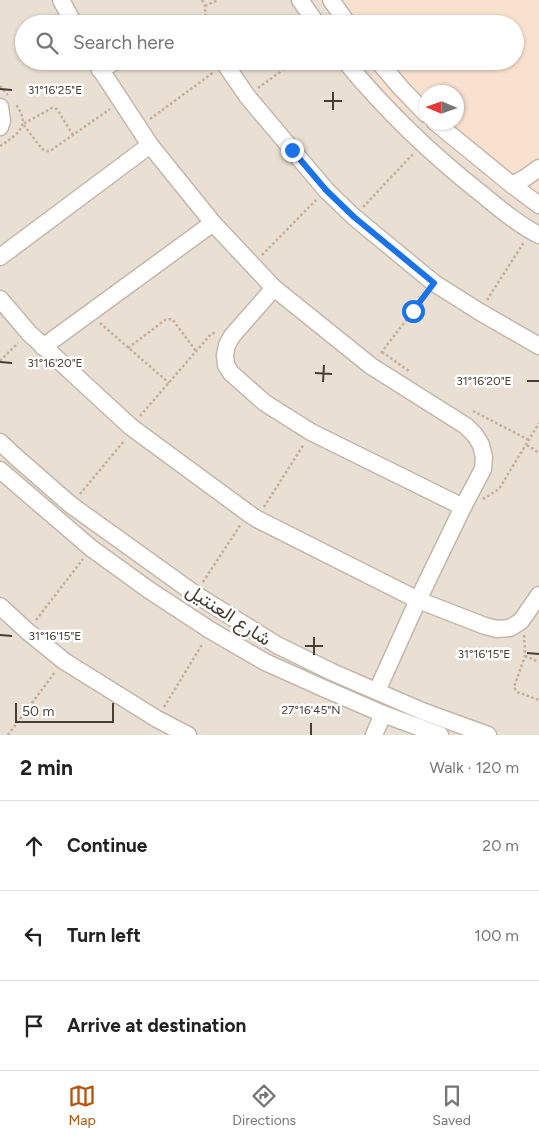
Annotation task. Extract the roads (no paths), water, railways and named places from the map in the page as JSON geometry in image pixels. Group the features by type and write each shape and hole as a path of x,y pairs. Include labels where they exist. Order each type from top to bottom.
{"street":[{"path":"61,0 69,15"},
{"path":"300,0 311,15"},
{"path":"331,0 342,15"},
{"path":"101,70 150,145 213,223 274,288 371,366 466,426 475,435 481,446 484,457 483,470 418,600 377,691"},
{"path":"229,70 247,96 326,190 354,217 434,283 539,346"},
{"path":"353,70 388,110 422,144 472,186 535,233"},
{"path":"386,70 419,107"},
{"path":"0,107 2,121 0,127"},
{"path":"445,130 539,205"},
{"path":"0,257 150,145"},
{"path":"512,185 526,178 539,168"},
{"path":"43,347 213,223"},
{"path":"274,288 232,336 227,345 226,365 231,374 265,402 311,432 463,507"},
{"path":"0,299 43,347 133,428 252,516 418,600 484,626 497,629 510,628 521,621 539,595"},
{"name":"شارع العنتيل","path":"0,442 71,505 195,594 277,645 332,672 422,711 488,735"},
{"name":"شارع العنتيل","path":"0,470 92,548 149,590 210,630 265,662 383,714 440,735"},
{"path":"0,606 27,631 64,660 157,719 188,735"},
{"path":"374,735 383,714"}]}
